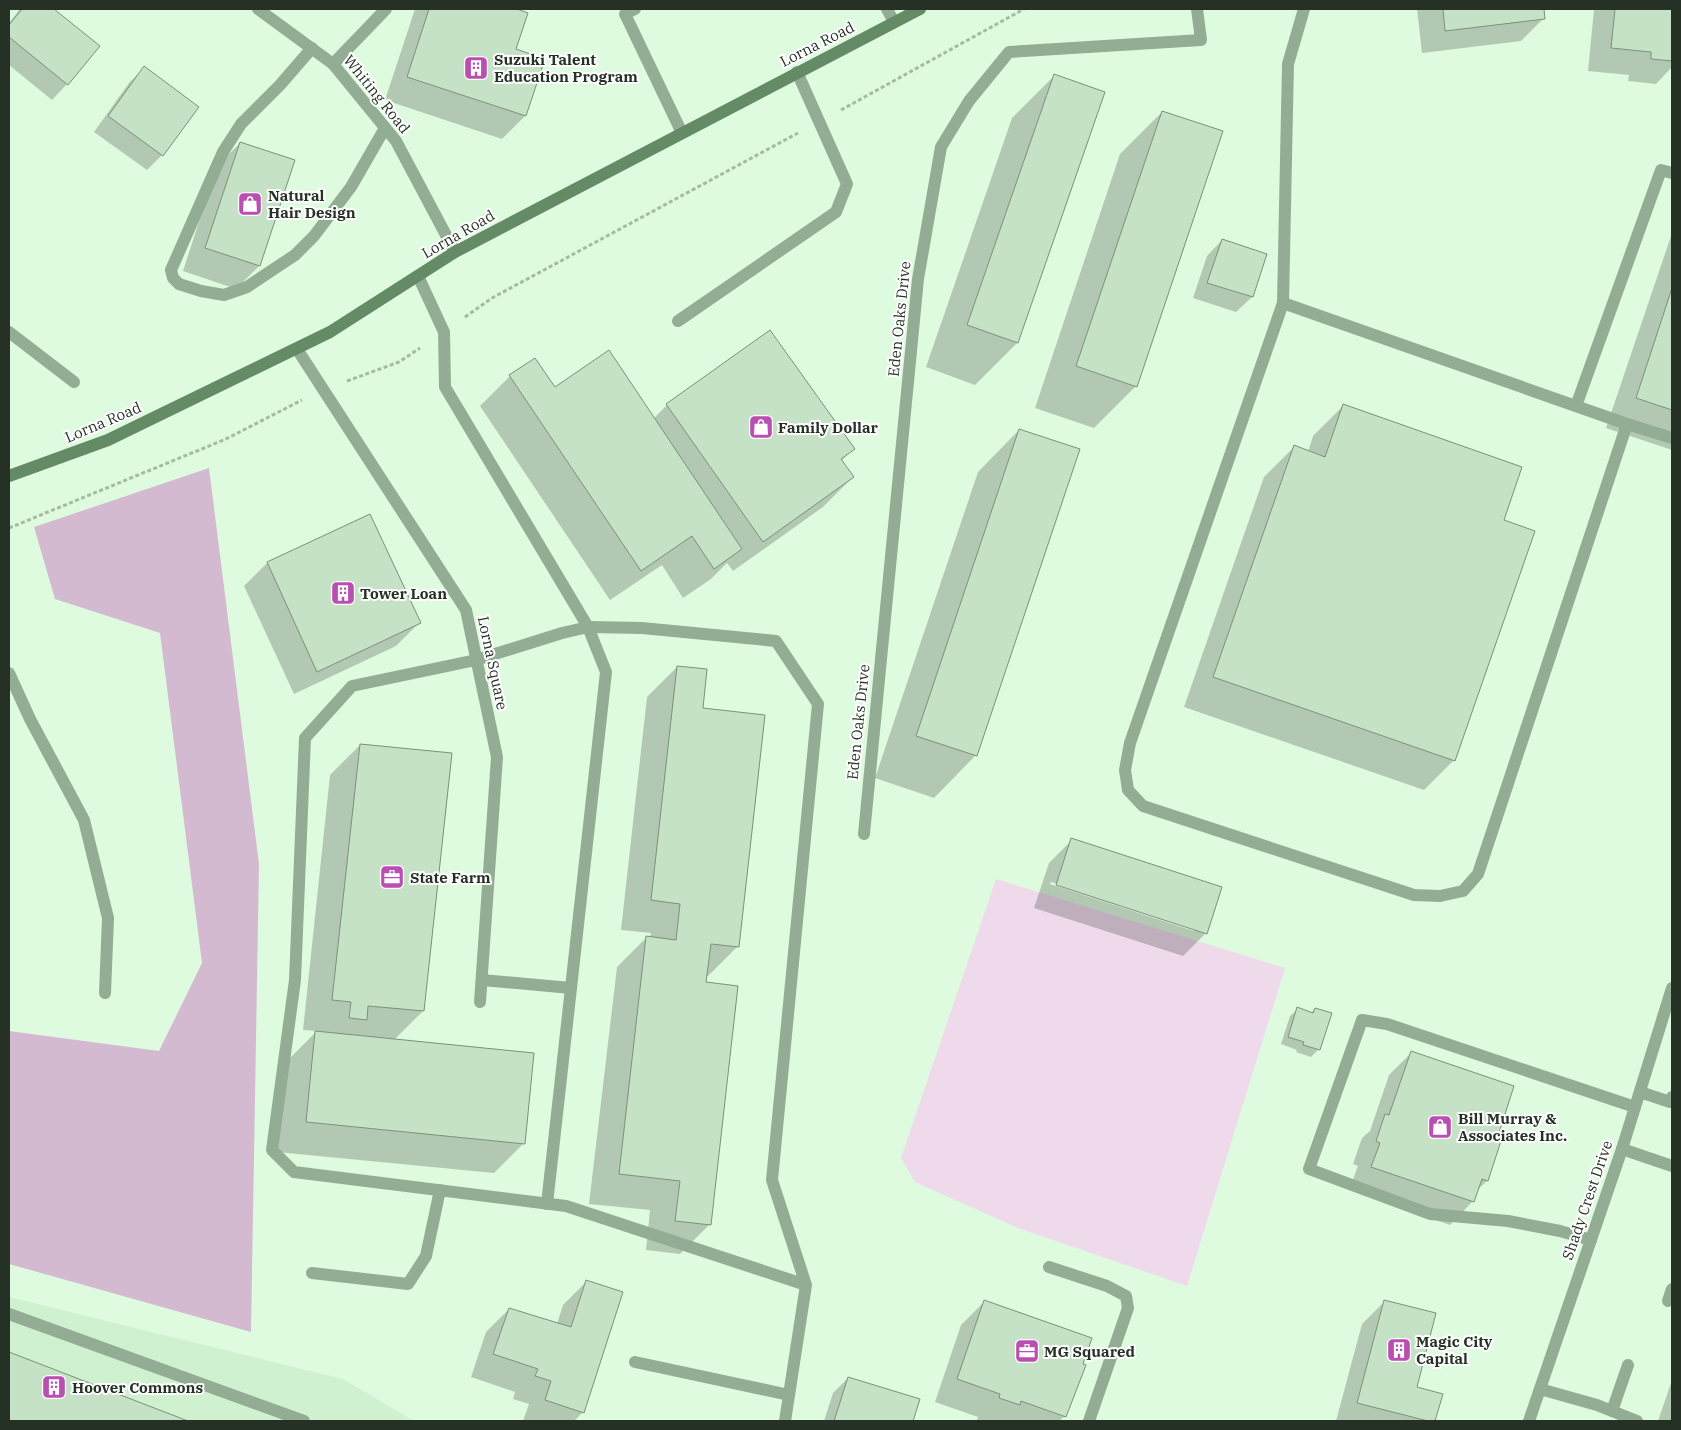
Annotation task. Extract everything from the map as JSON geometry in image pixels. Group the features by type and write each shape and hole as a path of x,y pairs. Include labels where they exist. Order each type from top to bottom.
{"street":[{"name":"Whiting Road","path":"258,9 333,64 396,141 455,252"},
{"path":"333,64 386,9"},
{"path":"887,9 894,22"},
{"name":"Lorna Road","path":"9,476 108,440 297,349 330,332 455,252 920,9"},
{"name":"Eden Oaks Drive","path":"864,834 918,279 941,147 969,101 1009,52 1201,40 1197,9"},
{"path":"1304,9 1288,64 1283,303 1130,743 1125,770 1128,790 1143,806 1414,895 1440,896 1463,891 1478,874 1627,424"},
{"path":"627,10 682,133"},
{"path":"312,48 280,85 241,124 223,152 171,270 173,278 180,284 200,291 224,295 247,287 295,255 314,236 351,187 385,128"},
{"path":"678,321 836,212 847,184 798,72"},
{"path":"1576,406 1666,172"},
{"path":"418,276 444,332 445,387 588,627 606,672 547,1204"},
{"path":"1283,303 1627,424 1672,438"},
{"path":"9,332 74,382"},
{"name":"Lorna Square","path":"297,349 466,610 497,757 480,1002"},
{"path":"784,1421 806,1286 772,1180 818,704 776,641 642,628 588,627 562,633 476,660 352,686 305,738 295,980 272,1150 294,1172 566,1206 806,1286"},
{"path":"9,673 30,719 84,820 108,918 105,993"},
{"path":"482,980 571,988"},
{"name":"Shady Crest Drive","path":"1529,1421 1622,1149 1672,988"},
{"path":"1591,1240 1560,1231 1508,1221 1430,1214 1309,1169 1362,1020 1387,1024 1635,1107"},
{"path":"1640,1092 1670,1102 1672,1097"},
{"path":"1622,1149 1672,1166"},
{"path":"312,1273 408,1284 426,1256 440,1190"},
{"path":"1050,1267 1107,1286 1126,1296 1128,1308 1089,1421"},
{"path":"9,1314 304,1421"},
{"path":"635,1362 789,1395"},
{"path":"1612,1411 1628,1365"},
{"path":"1540,1388 1637,1421"}],"path":[{"path":"9,528 226,439 323,390 399,362 492,298 1024,9"}],"shaded area":[{"path":"209,468 259,864 251,1332 9,1264 9,1031 159,1051 202,963 160,633 55,599 34,527"},
{"path":"996,879 1285,968 1187,1286 1018,1228 915,1182 901,1158"},
{"path":"9,1297 343,1379 414,1421 9,1421"}],"building":[{"path":"22,9 54,9 100,46 68,85 9,37 9,25"},
{"name":"Suzuki Talent Education Program","path":"429,9 517,9 528,13 516,49 545,59 526,116 407,77"},
{"path":"1443,9 1544,9 1545,19 1445,31"},
{"path":"1615,9 1672,9 1672,61 1651,59 1651,52 1611,48"},
{"path":"144,66 199,107 163,156 108,116"},
{"path":"1054,74 1105,92 1018,343 967,325"},
{"path":"1162,111 1223,131 1137,387 1076,366"},
{"name":"Natural Hair Design","path":"240,142 295,160 260,266 205,248"},
{"path":"1222,239 1267,254 1253,297 1207,283"},
{"path":"1672,288 1672,410 1636,398"},
{"name":"Family Dollar","path":"770,330 855,449 841,459 854,477 763,542 666,404"},
{"path":"609,350 742,549 714,569 692,536 641,571 509,375 535,358 555,387"},
{"path":"1343,404 1522,467 1504,520 1535,531 1455,761 1213,677 1294,445 1325,457"},
{"path":"1019,429 1080,449 977,756 916,736"},
{"name":"Tower Loan","path":"370,514 421,623 317,672 267,562"},
{"path":"677,666 707,669 703,708 765,715 739,947 711,944 706,982 738,986 711,1225 675,1221 680,1181 619,1174 646,936 676,940 680,904 651,900"},
{"name":"State Farm","path":"360,744 452,753 424,1011 368,1006 367,1020 349,1018 351,1002 332,1000"},
{"path":"1071,838 1222,887 1207,934 1056,885"},
{"path":"1297,1007 1313,1013 1315,1008 1332,1013 1320,1050 1303,1045 1304,1042 1288,1037"},
{"path":"315,1031 534,1053 525,1144 306,1122"},
{"name":"Bill Murray & Associates Inc.","path":"1411,1051 1514,1086 1497,1139 1501,1141 1488,1181 1482,1179 1474,1202 1371,1167 1380,1143 1376,1141 1385,1114 1389,1115"},
{"path":"586,1280 623,1292 584,1413 545,1400 551,1381 535,1376 538,1369 493,1354 509,1308 571,1327"},
{"name":"MG Squared","path":"984,1300 1092,1338 1083,1364 1086,1365 1066,1417 1021,1401 1020,1405 999,1398 1000,1394 957,1379"},
{"name":"Magic City Capital","path":"1384,1300 1436,1313 1417,1387 1443,1394 1435,1421 1428,1421 1357,1403"},
{"name":"Hoover Commons","path":"9,1352 188,1421 9,1421"},
{"path":"848,1377 920,1399 913,1421 834,1421"}],"place":[{"name":"Suzuki Talent Education Program","path":"476,68"},
{"name":"Natural Hair Design","path":"250,204"},
{"name":"Family Dollar","path":"761,427"},
{"name":"Tower Loan","path":"343,593"},
{"name":"State Farm","path":"392,877"},
{"name":"Bill Murray & Associates Inc.","path":"1440,1127"},
{"name":"Magic City Capital","path":"1399,1350"},
{"name":"MG Squared","path":"1027,1351"},
{"name":"Hoover Commons","path":"54,1387"}]}
